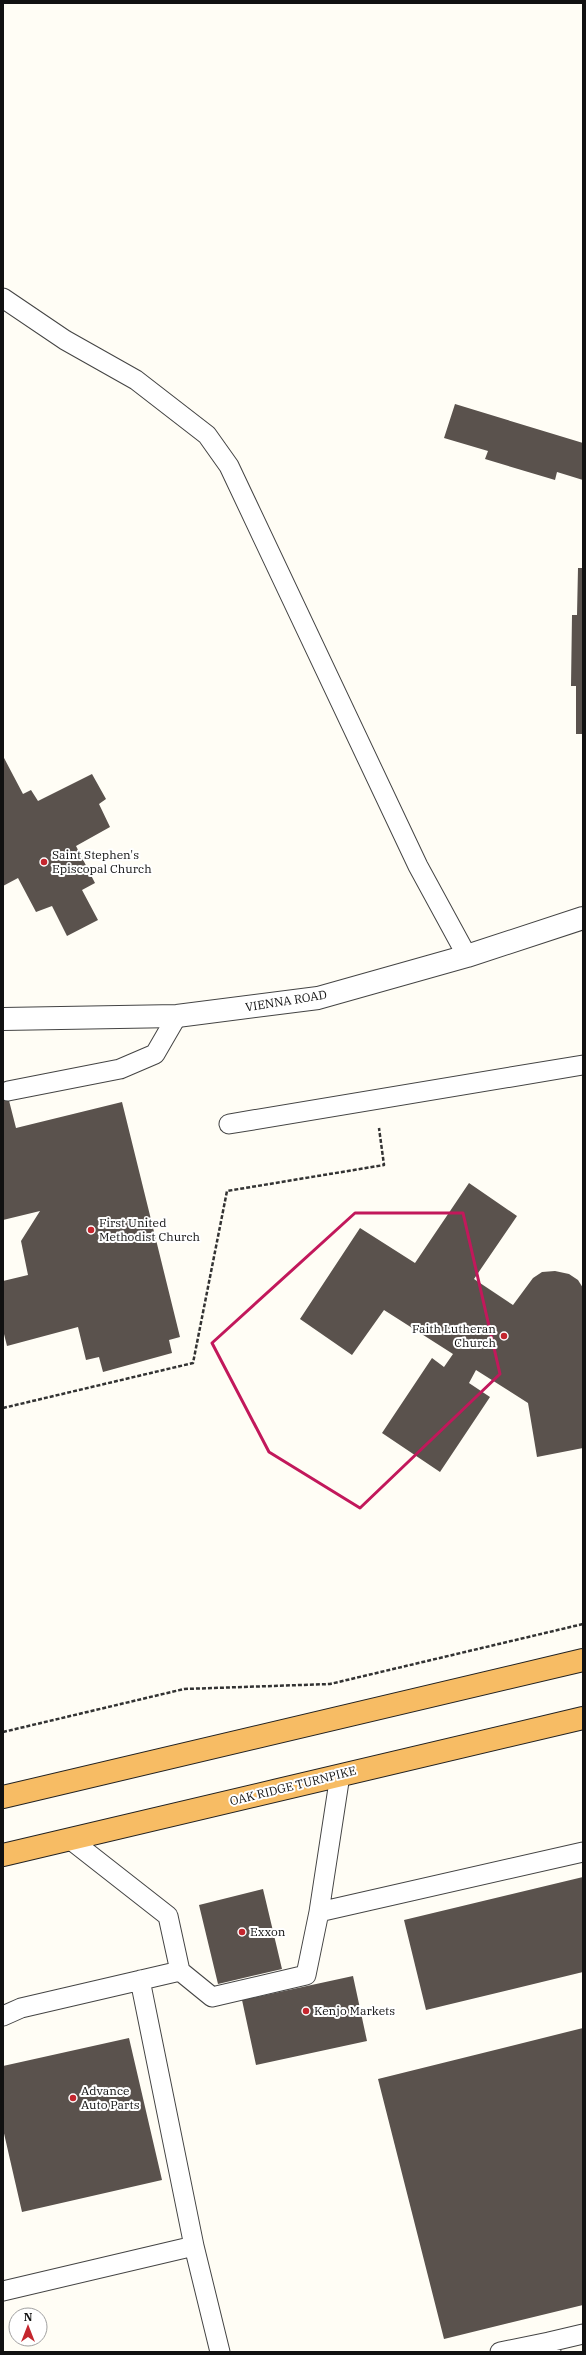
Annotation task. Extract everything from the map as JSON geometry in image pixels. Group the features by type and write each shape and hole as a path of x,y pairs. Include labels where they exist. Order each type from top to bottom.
{"highway":[{"path":"3,1797 583,1660"},
{"name":"OAK RIDGE TURNPIKE","path":"3,1855 583,1718"}],"street":[{"name":"VIENNA ROAD","path":"3,1019 177,1016 318,998 467,956 583,918"}],"lane":[{"path":"3,298 65,340 136,380 207,435 229,466 418,866 467,956"},
{"path":"8,1091 120,1069 155,1054 177,1016"},
{"path":"229,1124 583,1066"},
{"path":"71,1840 168,1916 180,1971 212,1997 306,1974 319,1912 340,1775"},
{"path":"319,1912 583,1852"},
{"path":"3,2016 21,2008 180,1971"},
{"path":"140,1980 194,2246 220,2352"},
{"path":"3,2292 194,2246"},
{"path":"500,2352 550,2347 583,2334"}],"path":[{"path":"3,1408 193,1363 227,1191 384,1165 375,1100"},
{"path":"3,1732 184,1689 330,1684 583,1624"}],"highlighted area":[{"path":"355,1213 463,1213 500,1374 360,1508 269,1452 212,1343"}],"building":[{"path":"455,404 583,443 583,480 557,472 555,480 485,459 488,451 444,438"},
{"path":"578,568 583,568 583,734 576,734 576,686 571,686 572,615 577,615"},
{"name":"Saint Stephen's Episcopal Church","path":"3,756 23,794 31,790 38,801 92,774 106,799 99,804 110,827 76,846 95,883 82,890 98,920 67,936 52,906 36,912 18,878 3,886"},
{"name":"First United Methodist Church","path":"3,1077 16,1128 122,1102 180,1337 169,1340 172,1353 103,1372 99,1357 86,1360 78,1327 7,1346 3,1330 3,1281 28,1275 21,1241 40,1211 3,1220"},
{"name":"Faith Lutheran Church","path":"469,1183 517,1216 474,1279 513,1305 533,1278 542,1272 555,1271 569,1274 578,1280 583,1288 583,1448 537,1457 528,1403 476,1370 469,1383 490,1397 440,1472 382,1433 432,1358 444,1367 453,1354 384,1310 352,1355 300,1319 360,1228 415,1263"},
{"path":"583,1877 583,1972 426,2010 404,1920"},
{"path":"263,1889 282,1969 218,1984 199,1905"},
{"path":"353,1976 367,2041 256,2065 242,2000"},
{"path":"583,2028 583,2305 444,2339 378,2079"},
{"name":"Advance Auto Parts","path":"129,2038 162,2180 22,2212 3,2129 3,2066"}],"place":[{"name":"Saint Stephen's Episcopal Church","path":"44,862"},
{"name":"First United Methodist Church","path":"91,1230"},
{"name":"Faith Lutheran Church","path":"504,1336"},
{"name":"Exxon","path":"242,1932"},
{"name":"Kenjo Markets","path":"306,2011"},
{"name":"Advance Auto Parts","path":"73,2098"}]}
